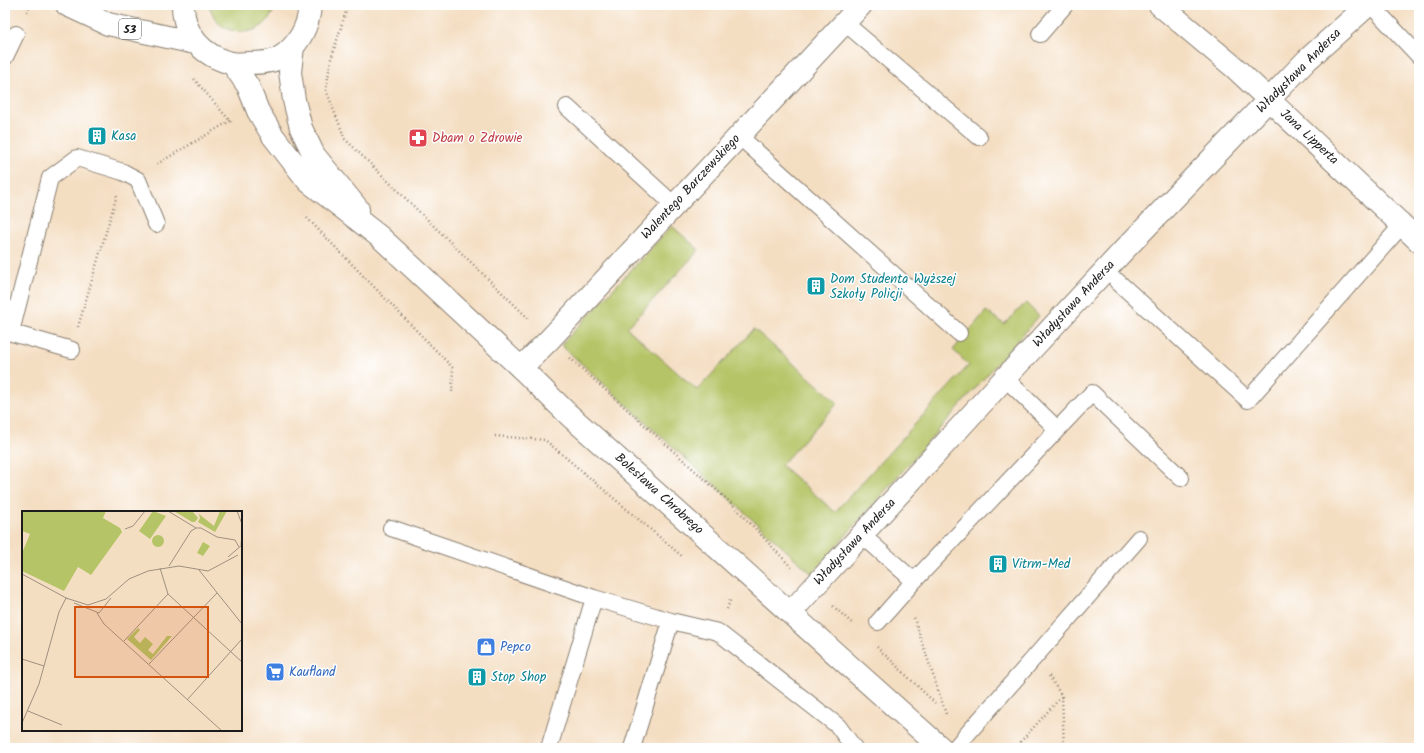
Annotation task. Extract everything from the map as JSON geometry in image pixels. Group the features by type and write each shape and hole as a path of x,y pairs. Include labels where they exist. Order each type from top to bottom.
{"street":[{"name":"53","path":"67,5 108,24 195,43"},
{"name":"53","path":"183,5 185,23 195,43 208,54 232,63 256,63 278,58 293,47 303,32 310,14 310,5"},
{"name":"Walentego Barczewskiego","path":"521,368 549,340 861,5"},
{"name":"Jana Lipperta","path":"1160,5 1234,67 1419,241"},
{"name":"Władysława Andersa","path":"791,612 1124,250 1307,60 1368,5"},
{"name":"Bolesława Chrobrego","path":"293,47 290,72 294,100 301,128 314,155 380,237"},
{"name":"Bolesława Chrobrego","path":"232,63 248,86 258,111 273,136 308,181 380,237 521,368 569,415 791,612 941,748"}],"lane":[{"path":"1040,34 1065,5"},
{"path":"1372,5 1419,56"},
{"path":"845,23 979,137"},
{"path":"5,57 16,34"},
{"path":"567,107 674,205"},
{"path":"739,136 959,333"},
{"path":"72,350 8,331 50,178 77,158 123,172 138,180 156,224"},
{"path":"1117,281 1248,400 1402,225"},
{"path":"1005,378 1057,429"},
{"path":"878,622 1092,393 1181,478"},
{"path":"391,528 594,598 671,621 718,632 838,726 854,748"},
{"path":"862,535 910,587"},
{"path":"955,748 1138,538"},
{"path":"549,748 594,598"},
{"path":"632,748 671,621"}],"path":[{"path":"348,5 331,60 326,90 345,139 549,340 732,504 812,588 853,625"},
{"path":"156,165 230,121 235,127"},
{"path":"72,350 118,193"},
{"path":"302,212 453,368 452,393"},
{"path":"495,436 544,440 689,562"},
{"path":"910,587 946,714"},
{"path":"731,598 737,603"},
{"path":"875,645 936,703"},
{"path":"1036,656 1062,696 1064,748"},
{"path":"1015,748 1062,696"},
{"path":"941,708 967,734"}],"green space":[{"path":"209,5 274,5 272,14 268,21 262,26 246,32 238,32 230,30 217,22"},
{"path":"672,226 699,250 627,328 697,390 754,329 838,403 781,465 835,512 969,365 953,350 986,311 1004,324 1026,303 1039,316 812,574 561,345"}],"place":[{"name":"Kasa","path":"97,136"},
{"name":"Dbam o Zdrowie","path":"418,138"},
{"name":"Dom Studenta Wyższej Szkoły Policji","path":"816,286"},
{"name":"Vitrm-Med","path":"998,564"},
{"name":"Pepco","path":"486,647"},
{"name":"Kaufland","path":"275,672"},
{"name":"Stop Shop","path":"477,677"}]}
